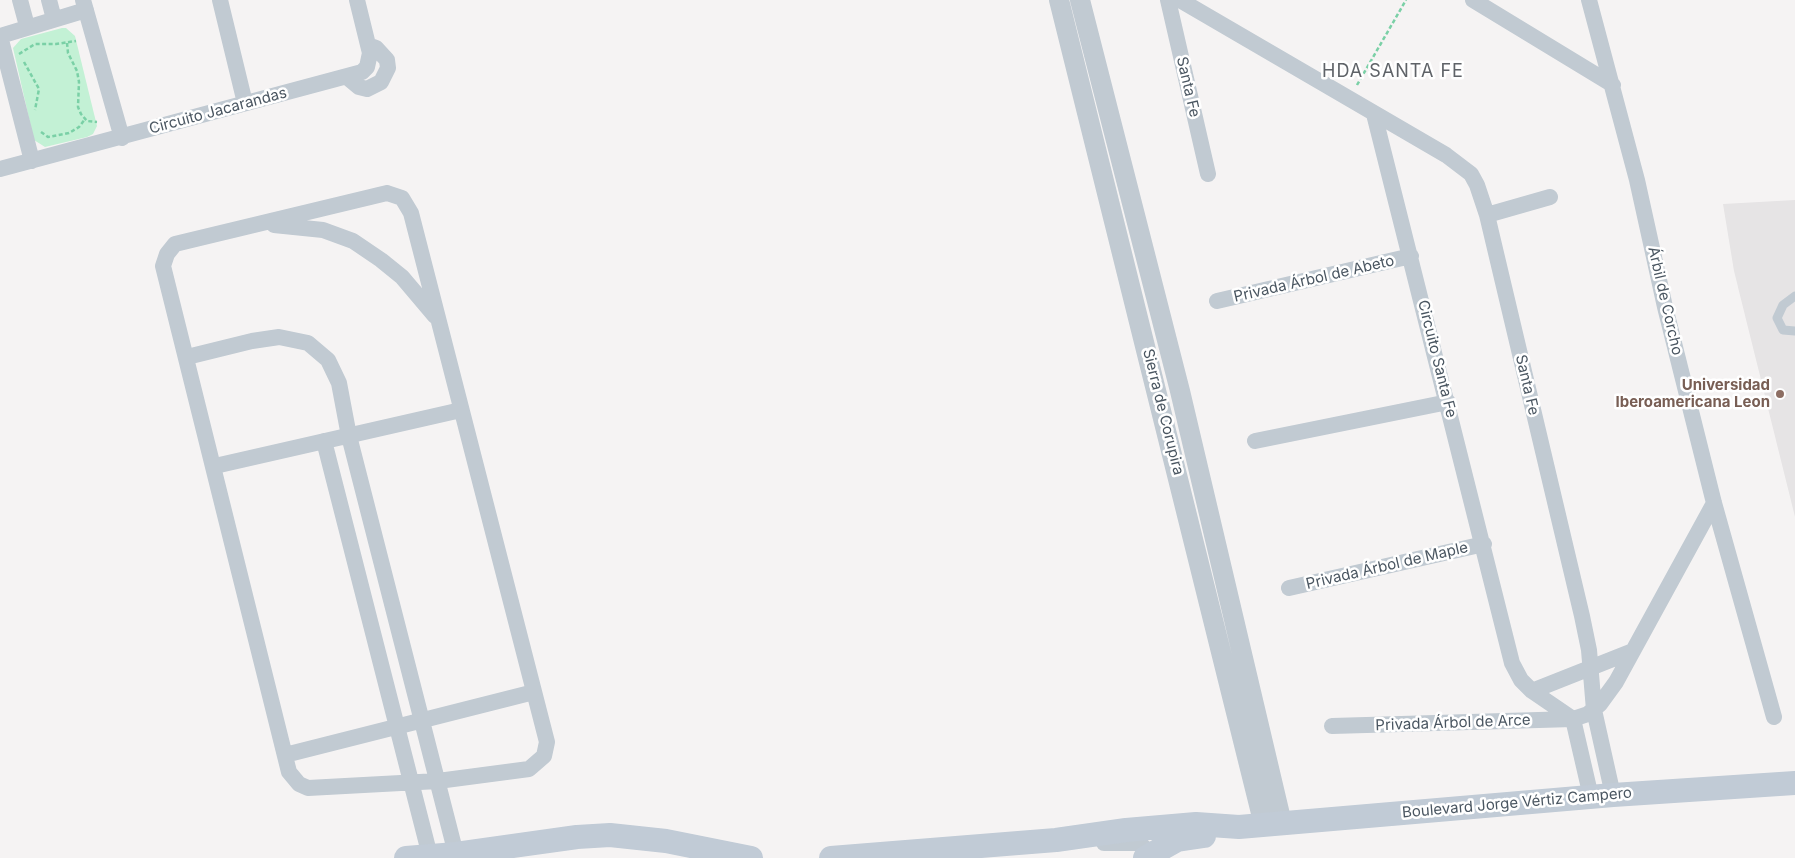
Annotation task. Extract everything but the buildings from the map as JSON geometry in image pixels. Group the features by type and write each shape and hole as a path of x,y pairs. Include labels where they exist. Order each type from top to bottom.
{"main road":[{"name":"Boulevard Jorge Vértiz Campero","path":"831,858 918,854 1056,840 1126,830 1196,824 1239,827 1602,796 1795,783"},
{"name":"Boulevard Jorge Vértiz Campero","path":"1160,854 1239,827"},
{"path":"406,858 548,850 602,836 635,836 751,858"}],"street":[{"path":"20,0 27,26"},
{"path":"49,0 54,19"},
{"path":"220,0 245,103"},
{"name":"Circuito Jacarandas","path":"0,169 122,138 362,72 367,66 370,53 357,0"},
{"name":"Sierra de Corupira","path":"1059,0 1273,824"},
{"name":"Sierra de Corupira","path":"1080,0 1180,390 1273,824"},
{"name":"Santa Fe","path":"1168,0 1208,174"},
{"path":"1180,0 1374,114"},
{"path":"1473,0 1613,85"},
{"name":"Árbil de Corcho","path":"1589,0 1613,85 1714,503 1774,717"},
{"path":"32,161 0,36 54,19 84,5 122,138"},
{"name":"Santa Fe","path":"1374,114 1446,155 1471,174 1482,196 1582,616 1591,669 1594,710"},
{"name":"Circuito Santa Fe","path":"1374,114 1484,544 1512,663 1521,680 1532,691 1573,719"},
{"path":"387,194 402,198 411,213 547,742 544,756 529,769 438,781 308,788 299,784 289,772 163,266 167,254 175,244 259,223 387,194"},
{"path":"1487,215 1550,196"},
{"path":"259,223 323,230 353,242 402,277 437,317"},
{"name":"Privada Árbol de Abeto","path":"1217,301 1411,256"},
{"path":"187,357 252,341 279,338 308,343 328,360 339,383 349,436 456,854"},
{"path":"1255,441 1448,402"},
{"path":"214,466 461,410"},
{"path":"324,442 430,856"},
{"path":"1602,796 1573,719 1594,710 1616,682 1714,503"},
{"name":"Privada Árbol de Maple","path":"1289,588 1484,544"},
{"path":"1532,691 1633,651"},
{"path":"285,755 534,692"},
{"path":"1594,710 1602,796"},
{"name":"Privada Árbol de Arce","path":"1332,726 1573,719"},
{"path":"1056,840 1083,845 1132,842 1160,854"}],"lane":[{"path":"1795,296 1783,305 1777,318 1783,330 1795,331"}],"path":[{"path":"1349,99 1406,0"},
{"path":"14,56 35,44 67,43 76,40"},
{"path":"67,43 68,53 79,82 78,107 85,119 97,122"},
{"path":"20,54 39,89 35,115"},
{"path":"39,129 48,137 54,136 75,130 85,119"}],"shaded area":[{"name":"Universidad Iberoamericana Leon","path":"1795,200 1795,517 1734,271 1723,204"}],"green space":[{"path":"66,28 75,36 97,126 93,134 87,137 45,147 34,140 13,48 21,39"}],"place":[{"name":"Universidad Iberoamericana Leon","path":"1780,394"}],"district":[{"name":"HDA SANTA FE","path":"1393,72"}]}
